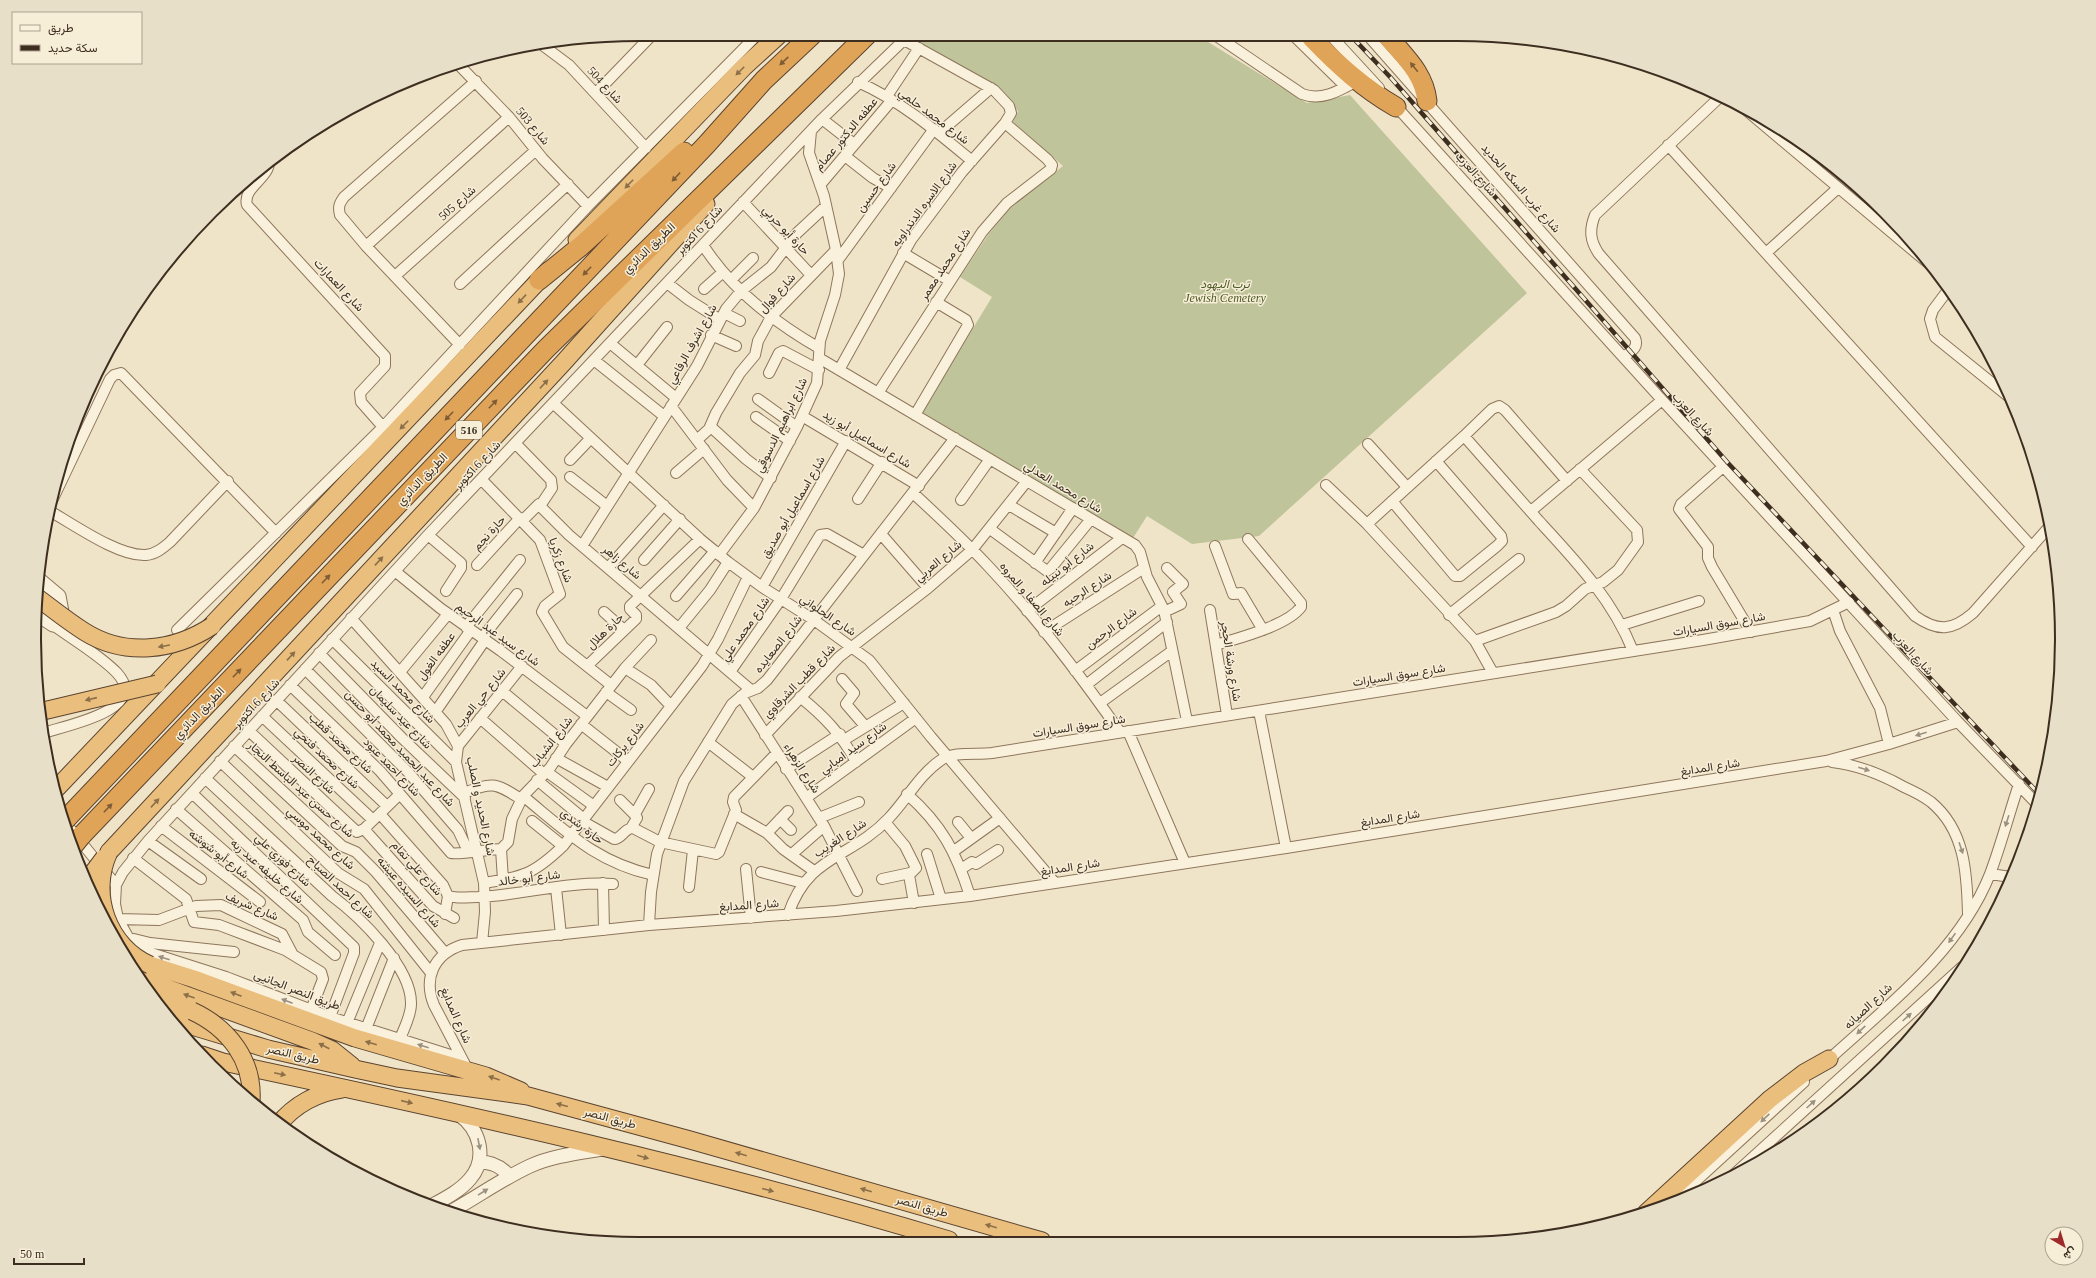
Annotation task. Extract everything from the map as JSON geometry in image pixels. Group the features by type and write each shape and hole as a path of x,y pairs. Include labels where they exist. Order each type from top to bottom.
{"highway":[{"path":"59,786 212,626 612,201 744,67 772,41"},
{"name":"الطريق الدائري","path":"68,817 702,149 764,80 806,41"},
{"name":"الطريق الدائري","path":"77,841 546,349 861,41"},
{"path":"1315,41 1357,81 1396,107"},
{"path":"1392,41 1419,74 1425,87 1427,101"},
{"path":"539,280 581,246 764,80"},
{"path":"91,876 109,852 563,363 792,109"},
{"path":"42,601 85,632 107,642 131,648 167,646 191,638 212,626"},
{"path":"45,710 157,684"},
{"path":"103,903 102,871 109,852"},
{"path":"133,956 150,965 230,991 330,1030 436,1061 464,1064 501,1081 528,1096"},
{"path":"150,982 312,1041 336,1053 355,1069"},
{"path":"163,1000 192,1011 220,1029 240,1051 250,1078 251,1094"},
{"name":"طريق النصر","path":"181,1023 268,1049 397,1078 528,1096 690,1140 1028,1237"},
{"name":"طريق النصر","path":"213,1059 613,1148 889,1222 939,1237"},
{"path":"1672,1196 1781,1090 1829,1059"},
{"path":"283,1119 288,1114 306,1102 326,1093 347,1089"}],"street":[{"path":"596,93 646,41"},
{"path":"177,630 383,427 588,206 750,41"},
{"name":"شارع 6 اكتوبر","path":"128,937 118,919 115,904 116,885 133,858 248,730 351,618 396,572 428,535 822,119 858,82 903,41"},
{"path":"910,41 919,48 997,92 1011,110 1010,117 1005,124"},
{"path":"1224,41 1302,94 1310,97 1320,97 1357,81"},
{"path":"1300,41 1357,81"},
{"path":"1335,41 1357,81"},
{"name":"شارع غرب السكه الحديد","path":"1373,41 1635,338 1635,348 1624,357"},
{"name":"شارع 504","path":"547,48 569,65 646,148"},
{"name":"عطفه الدكتور عصام","path":"820,185 845,156 889,98 919,48"},
{"name":"شارع 503","path":"462,68 509,117 536,150 588,206"},
{"path":"460,345 366,246 340,215 339,203 476,81"},
{"name":"شارع محمد حلمي","path":"858,82 889,98 936,131 972,161"},
{"name":"شارع حسين","path":"838,260 891,188 936,131 991,88"},
{"path":"1716,101 1595,215 1591,225 1590,235 1593,246 1915,616 1928,626 1944,628 1960,624 1973,613 2045,531"},
{"name":"شارع العزب","path":"1396,107 1662,400 1958,722 2033,800"},
{"path":"366,246 509,117"},
{"path":"822,119 854,144"},
{"name":"شارع الاسره الدندراويه","path":"839,370 903,253 923,223 972,161 1005,124"},
{"name":"شارع محمد معمر","path":"878,393 982,232 997,213 1048,171 1052,165 1048,159 1005,124"},
{"path":"1768,128 1838,188 1891,228"},
{"name":"شارع ابراهيم الدسوقي","path":"676,596 717,553 754,508 790,441 817,383 819,353 838,284 838,260 826,206 809,153 811,131"},
{"path":"1668,145 2032,547"},
{"name":"شارع 505","path":"395,276 536,150"},
{"path":"845,156 873,178 891,188"},
{"name":"شارع العمارات","path":"267,172 247,197 247,205 385,356 385,366 362,389 360,398 383,427"},
{"path":"460,284 568,184"},
{"path":"1766,253 1838,188"},
{"name":"حارة أبو حربي","path":"743,202 811,275"},
{"name":"شارع اشرف الرفاعي","path":"582,546 702,356 711,335 722,316 741,291 766,272 797,233 826,206"},
{"name":"شارع محمد العدلي","path":"703,245 723,272 741,291 771,317 839,370 1091,519 1138,549 1148,582 1163,609 1167,622 1187,721"},
{"name":"شارع فوال","path":"697,440 711,427 716,413 740,373 755,355 758,341 771,317 836,250"},
{"path":"903,253 950,280"},
{"path":"731,280 753,258"},
{"path":"704,289 723,272"},
{"path":"667,283 688,300 722,316 740,321"},
{"path":"1945,294 1932,310 1930,319 1931,328 1935,337 1999,389"},
{"path":"915,415 968,325 966,320 936,302"},
{"path":"637,365 667,327"},
{"path":"711,335 736,346"},
{"path":"610,343 637,365 673,402 697,440 738,492 754,508"},
{"path":"769,373 779,352 783,351 819,370"},
{"path":"594,360 664,416"},
{"path":"63,477 110,379 118,373 125,375 228,481 276,533"},
{"path":"758,398 797,427"},
{"path":"1531,511 1662,400"},
{"name":"شارع الحلواني","path":"553,403 717,553 762,587 814,620 851,646 879,671 916,718 1055,882"},
{"path":"1367,524 1492,410 1499,406 1505,410 1566,481"},
{"path":"756,416 790,441"},
{"name":"شارع اسماعيل أبو زيد","path":"802,416 882,462 916,489"},
{"path":"711,427 746,459 771,478"},
{"path":"1464,436 1594,585 1622,625 1633,651"},
{"path":"570,460 592,438"},
{"name":"شارع الصعايده","path":"649,925 653,875 660,842 678,800 684,781 708,742 732,704 740,696 758,688 767,680 955,438"},
{"name":"شارع اسماعيل أبو صديق","path":"762,587 846,441"},
{"path":"515,443 551,480 552,488 539,504"},
{"path":"1368,444 1407,487"},
{"path":"676,473 704,449"},
{"path":"961,500 990,459"},
{"path":"1392,501 1454,576 1460,576 1497,546 1502,541 1501,536 1436,461"},
{"path":"858,499 882,462"},
{"path":"1724,466 1681,504 1679,509 1708,547 1708,558 1712,567 1751,632"},
{"path":"1475,641 1556,612 1566,606 1585,589 1603,582 1618,570 1638,542 1638,530 1580,469"},
{"path":"570,477 607,506"},
{"name":"شارع زكريا","path":"481,479 537,534 543,545 559,590 559,597 545,606 543,609 543,615 563,646 587,666 631,710"},
{"path":"54,513 124,552 147,555 160,551 170,542 228,481"},
{"name":"شارع العربي","path":"851,646 928,588 972,550 1027,481"},
{"path":"1326,486 1367,524 1449,615 1475,641 1493,674"},
{"name":"شارع الصفا و المروه","path":"916,489 1027,611 1124,732 1185,863"},
{"name":"حارة نجم","path":"477,565 522,519 539,504"},
{"name":"شارع زاهر","path":"539,504 582,546 751,690"},
{"path":"608,568 664,505"},
{"path":"1009,505 1056,533"},
{"path":"1035,563 1072,508"},
{"path":"644,560 680,519"},
{"path":"990,529 1045,570 1050,570 1091,519"},
{"name":"شارع محمد علي","path":"730,672 781,599 821,534 827,534 864,556"},
{"path":"881,534 928,588"},
{"path":"428,535 461,563 461,568 446,591"},
{"name":"شارع أبو نبيله","path":"1027,611 1122,538"},
{"path":"641,596 700,539"},
{"path":"1216,645 1263,630 1300,610 1301,606 1248,539"},
{"path":"1215,546 1233,594 1241,593 1263,630"},
{"path":"1449,615 1519,559"},
{"name":"عطفه الغول","path":"423,696 469,629 520,560"},
{"path":"679,628 707,594 728,562"},
{"name":"شارع الرحبه","path":"1044,632 1144,568"},
{"name":"شارع الرحمن","path":"1075,671 1163,609 1181,604 1173,592 1183,584 1167,568"},
{"name":"شارع سيد عبد الرحيم","path":"396,572 448,614 522,666 628,761"},
{"name":"شارع بركات","path":"484,883 518,878 539,868 563,846 710,655 748,577"},
{"path":"44,583 54,590 62,604 62,612 53,625"},
{"path":"436,711 483,639 517,594"},
{"name":"حارة هلال","path":"587,666 636,618 630,608 641,596"},
{"path":"1622,625 1699,601"},
{"name":"شارع سوق السيارات","path":"948,756 992,753 1751,632 1810,621 1849,602"},
{"name":"شارع ورشة الحجر","path":"1210,610 1227,715"},
{"path":"1833,610 1840,631 1880,708 1889,744"},
{"path":"604,612 624,630"},
{"path":"400,672 448,614"},
{"path":"42,618 113,669 121,678 124,691 123,697 119,702 99,715 48,730"},
{"name":"شارع الحديد و الصلب","path":"351,618 436,711 451,732 458,746 456,762 464,796 473,851 484,883 486,897 482,943"},
{"path":"1086,685 1167,622"},
{"name":"شارع محمد السيد","path":"332,639 456,762"},
{"name":"شارع الشباب","path":"501,849 508,842 512,819 522,797 543,775 625,668 652,640"},
{"name":"شارع قطب الشرقاوي","path":"765,735 800,697 851,646"},
{"path":"1100,703 1172,651"},
{"name":"شارع عيد سليمان","path":"319,653 402,738 464,796"},
{"name":"شارع حي العرب","path":"458,746 522,666"},
{"path":"625,668 651,685 671,706"},
{"name":"شارع عبد الحميد محمد أبو حسن","path":"305,669 408,772 458,830 473,851"},
{"path":"842,679 854,693 846,704 865,726"},
{"name":"شارع احمد عبود","path":"290,685 341,732 400,794 449,851 457,854 473,851"},
{"path":"502,691 566,744"},
{"name":"شارع الزهراء","path":"740,696 786,769 822,822 857,891"},
{"path":"800,697 828,720 842,737 856,762"},
{"name":"شارع محمد قطب","path":"276,700 337,756 387,806"},
{"path":"786,769 904,703"},
{"path":"1259,711 1286,848"},
{"name":"شارع محمد فتحي","path":"262,716 376,817 443,885 448,896"},
{"path":"480,718 543,775 583,820 616,839 631,828 637,818 620,800"},
{"name":"شارع سيد امبابي","path":"806,798 916,718"},
{"name":"شارع المدابغ","path":"464,1064 430,995 429,984 431,973 439,958 445,953 462,945 649,925 788,915 970,896 1286,848 1826,761 1889,744 1958,722"},
{"name":"شارع النصر","path":"248,730 357,832 364,829"},
{"path":"708,742 753,777"},
{"name":"شارع حسن عبد الباسط النجار","path":"234,746 342,846 352,850"},
{"path":"631,828 636,828 660,842 714,854 718,853 736,809 732,802 734,797 777,753"},
{"name":"شارع الغريب","path":"788,915 803,882 814,871 865,839 885,822 934,766 948,756"},
{"path":"556,758 608,787"},
{"name":"شارع المدابغ","path":"1826,761 1853,765 1880,774 1930,801 1937,808 1955,834 1963,854 1966,875 1968,914"},
{"name":"شارع محمد موسي","path":"220,762 338,873 364,889 431,973"},
{"path":"543,775 594,806"},
{"name":"شارع احمد الصباح","path":"205,778 332,896 345,905 394,958 407,983 411,1003 408,1018 400,1038"},
{"name":"شارع الصيانه","path":"1829,1059 1936,961 1968,914 1990,874 2019,784"},
{"name":"حارة رشدي","path":"464,796 483,786 495,785 522,797 585,847 614,864 653,875"},
{"path":"634,815 649,789"},
{"name":"شارع فوزي علي","path":"192,793 355,949 330,1017"},
{"path":"364,829 400,794"},
{"path":"908,794 933,819 954,851 970,896"},
{"path":"792,854 822,822 859,802"},
{"name":"شارع خليفه عبد ربه","path":"176,809 303,920 308,932 335,955"},
{"path":"767,833 788,811"},
{"path":"734,814 767,833 814,871"},
{"path":"954,851 1000,818"},
{"path":"780,819 791,830"},
{"path":"532,821 563,846"},
{"path":"882,879 910,873 916,868 905,846 885,822"},
{"path":"958,822 971,838"},
{"name":"شارع أبو شوشه","path":"161,826 260,902"},
{"name":"شارع علي تمام","path":"364,829 433,906 454,918"},
{"path":"73,830 116,885"},
{"path":"148,841 200,879"},
{"path":"473,851 501,849 503,880"},
{"name":"شارع السيده عيشه","path":"352,850 376,872 445,953"},
{"path":"689,887 693,850"},
{"path":"961,869 972,862 976,864 998,850"},
{"path":"927,854 941,899"},
{"path":"133,858 183,896 190,908 193,920 196,923 219,925 292,953 322,974 323,979 311,1010"},
{"path":"746,869 751,918"},
{"path":"761,872 803,882"},
{"path":"910,873 914,903"},
{"path":"1990,874 2005,876"},
{"name":"شارع أبو خالد","path":"448,896 455,898 486,897 556,888 608,884 604,930"},
{"path":"556,888 561,934"},
{"path":"445,914 448,896"},
{"name":"شارع شريف","path":"118,919 159,920 190,908 218,905 228,908 282,934 292,953"},
{"path":"128,937 150,943 234,952"},
{"name":"طريق النصر الجانيى","path":"128,937 151,953 226,977 347,1023 400,1038 464,1064"},
{"path":"347,1023 380,943"},
{"path":"366,1029 394,958"},
{"path":"1749,1160 1947,980"},
{"path":"438,1202 464,1185 474,1175 479,1162 480,1148 476,1134 468,1122 457,1113"},
{"path":"456,1208 509,1176 531,1165 579,1152 613,1148"},
{"path":"479,1162 493,1163 499,1166 509,1176"}],"green space":[{"name":"ترب اليهود Jewish Cemetery","path":"916,41 1206,41 1307,103 1350,95 1527,293 1259,536 1192,544 1147,516 1133,538 922,412 992,297 960,277 988,235 1011,207 1063,166 1013,122 1018,111 993,86"}],"railway":[{"path":"1356,41 1391,78 1728,463 2036,790"}]}
